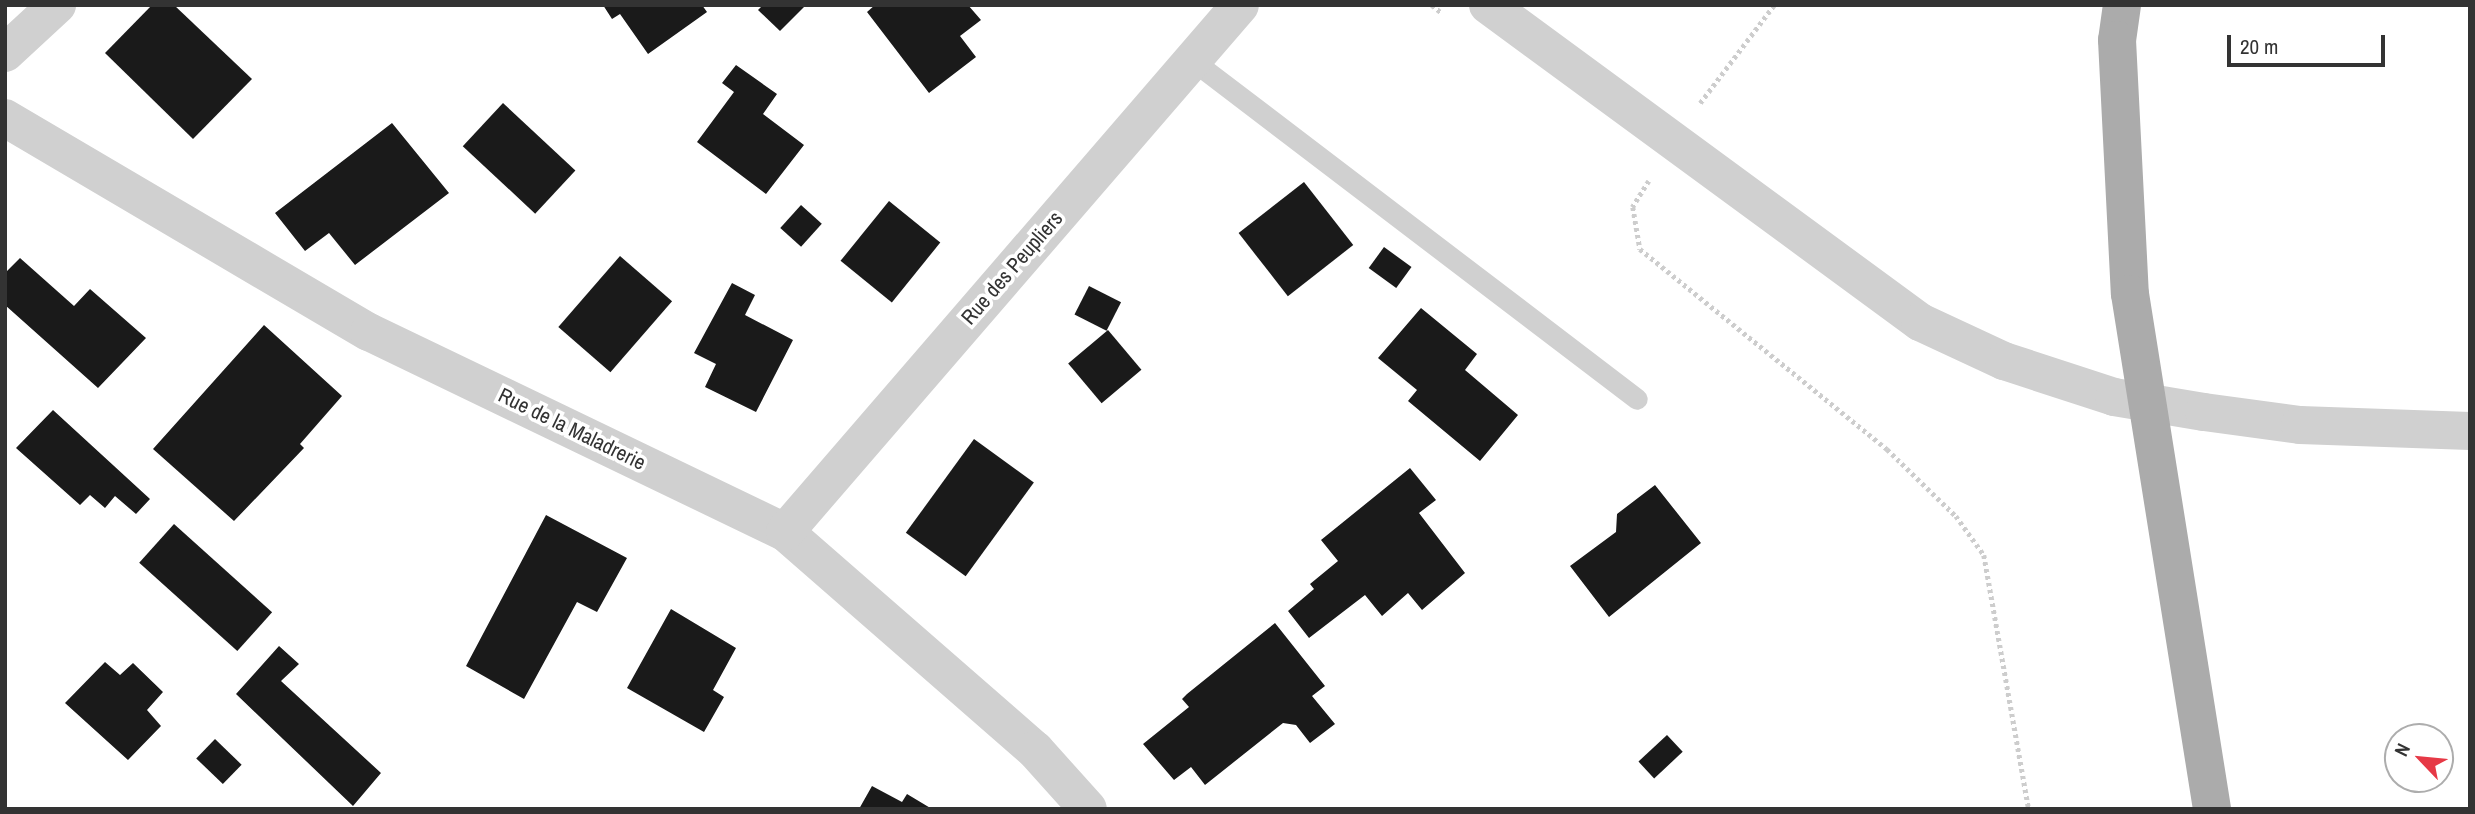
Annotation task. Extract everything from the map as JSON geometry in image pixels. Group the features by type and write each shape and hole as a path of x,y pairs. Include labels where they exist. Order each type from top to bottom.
{"main road":[{"path":"2122,5 2117,40 2130,294 2212,809"}],"street":[{"path":"5,53 57,5"},
{"name":"Rue des Peupliers","path":"785,532 1240,5"},
{"path":"1488,5 1920,323 2004,362 2114,397 2300,425 2470,431"},
{"name":"Rue de la Maladrerie","path":"5,118 369,332 785,532 1035,750 1088,809"}],"lane":[{"path":"1192,60 1637,399"}],"path":[{"path":"1774,5 1673,143 1633,207 1640,249 1887,449 1956,516 1984,555 2029,809"}],"building":[{"path":"152,5 174,5 252,79 193,139 105,53"},
{"path":"603,5 702,5 707,12 648,54 620,14 612,19"},
{"path":"763,5 806,5 780,31 758,10"},
{"path":"875,5 968,5 981,20 960,36 976,57 929,93 867,12"},
{"path":"736,65 777,94 763,114 804,145 766,194 697,142 734,92 722,83"},
{"path":"503,103 575,171 535,214 463,146"},
{"path":"392,123 449,193 355,265 329,233 305,251 275,213"},
{"path":"1304,182 1353,245 1288,296 1239,233"},
{"path":"889,201 940,243 892,302 841,261"},
{"path":"801,205 822,224 801,247 780,228"},
{"path":"1384,247 1412,267 1396,288 1369,268"},
{"path":"620,256 672,301 610,372 558,327"},
{"path":"20,258 74,306 90,289 146,338 98,388 5,305 5,273"},
{"path":"732,283 755,295 745,315 793,340 756,412 705,387 716,364 694,353"},
{"path":"1089,286 1121,302 1107,331 1074,315"},
{"path":"1421,308 1477,354 1465,370 1518,415 1480,461 1408,401 1417,390 1378,358"},
{"path":"264,325 342,396 300,444 304,448 234,521 153,449"},
{"path":"1108,330 1141,370 1102,403 1068,363"},
{"path":"53,410 150,499 136,514 115,496 105,508 90,495 80,505 16,448"},
{"path":"974,439 1034,482 966,576 906,533"},
{"path":"1410,468 1436,500 1419,513 1465,573 1422,610 1408,593 1382,616 1365,595 1309,638 1288,611 1314,589 1310,584 1338,561 1321,540"},
{"path":"1655,485 1701,543 1609,617 1570,566 1616,532 1617,514"},
{"path":"546,515 627,558 597,612 577,602 524,699 466,666"},
{"path":"174,524 272,612 237,651 139,563"},
{"path":"671,609 736,648 713,690 724,697 704,732 627,688"},
{"path":"1275,623 1325,686 1312,696 1335,724 1310,743 1296,725 1283,723 1205,785 1191,767 1174,780 1143,744 1189,707 1182,699 1187,694"},
{"path":"279,646 299,664 281,681 381,773 353,806 236,694"},
{"path":"105,662 120,675 133,663 163,692 147,710 161,726 128,760 65,703"},
{"path":"1667,735 1683,752 1654,778 1638,762"},
{"path":"215,739 242,765 223,784 196,758"},
{"path":"872,786 902,802 907,794 932,809 859,809"}]}
